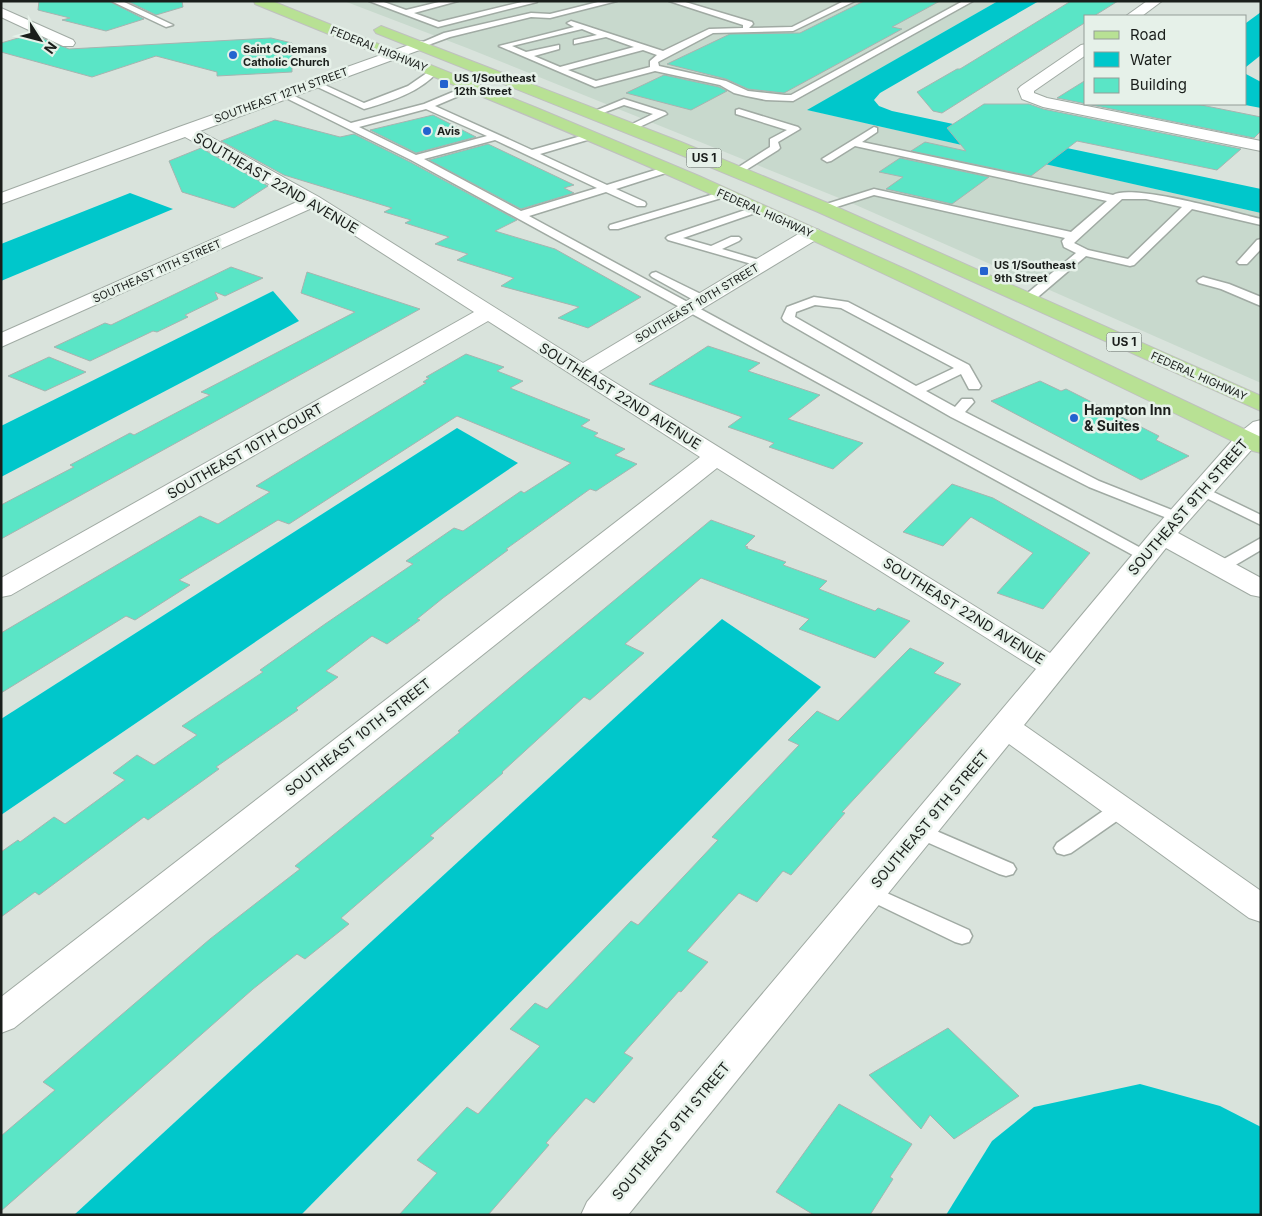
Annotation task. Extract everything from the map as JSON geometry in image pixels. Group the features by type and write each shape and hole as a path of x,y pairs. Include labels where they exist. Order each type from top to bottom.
{"main road":[{"name":"FEDERAL HIGHWAY","path":"260,1 668,169 1256,437"},
{"name":"FEDERAL HIGHWAY","path":"364,23 595,113 824,208 1261,404"},
{"path":"731,197 782,207 824,208"},
{"path":"812,234 850,232 896,240"}],"street":[{"path":"1135,15 1156,1"},
{"path":"1,12 21,23 68,43"},
{"path":"1,29 21,23"},
{"name":"SOUTHEAST 12TH STREET","path":"1,199 420,45"},
{"path":"1084,49 1026,88 1027,96 1044,102 1261,146"},
{"name":"SOUTHEAST 22ND AVENUE","path":"185,130 313,201 716,457 1053,667"},
{"name":"SOUTHEAST 11TH STREET","path":"1,342 313,201"},
{"name":"SOUTHEAST 10TH STREET","path":"582,372 812,234"},
{"name":"SOUTHEAST 10TH COURT","path":"1,589 489,312"},
{"name":"SOUTHEAST 9TH STREET","path":"602,1215 1006,727 1161,536 1201,490 1256,437"},
{"name":"SOUTHEAST 10TH STREET","path":"1,1018 716,457"},
{"path":"1161,536 1261,589"},
{"path":"1006,727 1261,909"}],"lane":[{"path":"115,1 169,25"},
{"path":"373,1 438,25 540,6 563,13 612,1"},
{"path":"405,13 454,1"},
{"path":"673,1 749,24 737,30"},
{"path":"655,68 654,61 664,54 712,31 793,29 851,1"},
{"path":"582,26 503,46 595,84 655,68 724,83 728,87 739,91 778,98 793,98 969,1"},
{"path":"540,6 582,26 664,54"},
{"path":"420,45 460,40 545,20 540,6"},
{"path":"599,32 570,40 599,32"},
{"path":"520,53 550,45"},
{"path":"561,70 644,47"},
{"path":"313,83 364,106 417,85 427,80 434,72"},
{"path":"351,126 427,106 472,87"},
{"path":"283,94 415,158 598,258 696,304 1161,536"},
{"path":"595,113 624,102 662,114 631,128"},
{"path":"427,106 641,204"},
{"path":"738,172 775,148 773,141 795,129 739,112"},
{"path":"827,159 874,130"},
{"path":"532,153 591,136"},
{"path":"415,158 496,137"},
{"path":"854,143 1115,199"},
{"path":"520,215 668,169"},
{"path":"824,208 874,192 1073,236"},
{"path":"1189,206 1135,264 1084,252 1068,245 1068,241 1073,236 1119,196 1146,196 1261,222"},
{"path":"614,227 731,197"},
{"path":"757,209 672,238 762,264"},
{"path":"565,240 582,234"},
{"path":"711,250 735,239"},
{"path":"1243,262 1261,242"},
{"path":"1028,299 1084,252"},
{"path":"598,258 612,253"},
{"path":"656,275 696,304"},
{"path":"1204,281 1225,286 1261,302"},
{"path":"974,386 964,368 844,305 814,300 791,310 788,318 956,414 1094,484 1161,536"},
{"path":"917,390 964,368"},
{"path":"956,414 967,402"},
{"path":"1201,490 1261,521"},
{"path":"1220,567 1261,543"},
{"path":"1064,848 1120,809"},
{"path":"920,831 1006,868"},
{"path":"869,892 962,936"}],"shaded area":[{"path":"344,1 998,1 808,110 1261,213 1261,383 849,202 467,48"}],"water":[{"path":"998,1 1039,1 880,93 874,100 879,106 892,111 1261,189 1261,213 807,110"},
{"path":"1261,12 1261,55 1247,66 1247,22"},
{"path":"1247,75 1261,82 1261,108 1245,105 1247,105"},
{"path":"130,193 173,209 1,281 1,244"},
{"path":"273,291 299,321 1,477 1,426"},
{"path":"457,428 518,463 1,815 1,719"},
{"path":"722,619 821,687 301,1215 74,1215"},
{"path":"1140,1084 1220,1106 1261,1127 1261,1215 946,1215 992,1141 1034,1107"}],"building":[{"path":"39,1 109,1 144,19 106,31 62,20 70,18 38,10"},
{"path":"127,1 182,1 183,7 156,15"},
{"path":"864,1 940,1 892,27 902,29 784,93 748,89 726,79 667,64 730,34 800,33"},
{"path":"1071,1 1118,1 1096,15 1084,15 1084,23 942,113 933,111 917,92 960,69"},
{"path":"32,34 69,49 271,38 292,43 292,72 217,76 217,72 156,56 92,77 1,52 1,43"},
{"path":"664,75 719,87 727,91 691,110 626,93"},
{"path":"1084,81 1084,104 1057,98"},
{"path":"984,104 1029,104 1043,109 1241,149 1217,170 1077,141 1031,176 911,151 925,142 966,151 947,128"},
{"path":"1092,105 1201,105 1261,117 1261,131 1254,138"},
{"path":"433,115 476,137 416,153 370,130"},
{"path":"275,120 340,137 354,134 517,220 495,231 555,249 641,297 588,328 558,318 579,307 501,286 514,278 457,260 468,254 435,244 449,237 405,223 411,220 384,212 392,208 284,175 221,141"},
{"path":"488,144 574,185 564,188 574,193 521,209 429,160"},
{"path":"201,148 268,186 234,208 182,192 169,161"},
{"path":"900,158 989,177 952,204 886,189 903,177 879,172"},
{"path":"231,267 263,278 225,296 215,292 218,299 185,315 188,317 157,332 153,331 90,361 54,347 105,323 111,325"},
{"path":"307,272 420,309 1,539 1,505 74,467 70,465 130,433 134,435 210,395 201,392 355,312 301,293"},
{"path":"708,346 760,363 748,371 820,395 788,419 863,443 833,469 769,447 774,443 728,427 742,417 649,384"},
{"path":"466,354 504,367 497,371 523,381 510,388 590,420 581,426 598,433 594,436 625,449 615,455 637,464 596,491 590,489 506,549 508,550 443,598 417,619 420,620 387,644 372,636 326,671 338,677 296,708 298,710 216,767 219,769 148,820 144,817 39,895 35,892 1,917 1,852 18,840 20,842 54,817 65,824 125,780 113,773 137,755 154,765 197,735 182,726 263,672 260,670 413,564 406,561 454,528 463,531 521,491 524,493 571,463 457,416 289,524 278,520 179,580 190,585 135,620 126,616 1,693 1,633 200,516 218,524 270,492 256,486 426,383 423,382 429,378 426,377"},
{"path":"49,357 86,372 45,391 8,376"},
{"name":"Hampton Inn & Suites","path":"1040,381 1061,391 1066,389 1159,436 1156,440 1189,456 1141,480 991,401"},
{"path":"952,484 993,498 1090,553 1043,609 997,593 1033,553 971,517 943,546 903,532"},
{"path":"711,520 755,536 745,546 748,547 746,548 786,562 783,565 827,581 819,589 875,611 878,608 910,621 875,658 799,629 809,619 701,578 625,644 644,653 590,700 584,697 503,773 430,836 434,838 341,918 349,924 305,959 297,954 253,989 1,1211 1,1136 55,1090 43,1082 210,939 300,869 295,866 460,732 458,731"},
{"path":"910,648 944,663 934,673 961,684 842,812 845,813 791,875 783,871 757,902 739,893 687,951 708,962 681,992 679,991 624,1053 633,1058 594,1103 586,1098 546,1143 549,1145 488,1215 399,1215 437,1173 417,1160 467,1107 478,1114 540,1046 510,1029 535,1003 547,1009 631,921 638,925 718,840 712,837 799,745 788,740 817,711 838,721"},
{"path":"948,1028 1019,1096 954,1139 930,1115 921,1129 869,1075"},
{"path":"839,1104 912,1144 890,1177 893,1179 870,1215 814,1215 776,1192"}],"place":[{"name":"Saint Colemans Catholic Church","path":"233,55"},
{"name":"US 1/Southeast 12th Street","path":"444,84"},
{"name":"Avis","path":"427,131"},
{"name":"US 1/Southeast 9th Street","path":"984,271"},
{"name":"Hampton Inn & Suites","path":"1074,418"}]}
